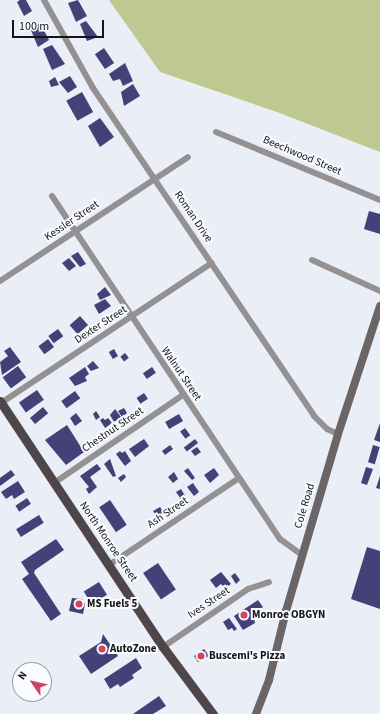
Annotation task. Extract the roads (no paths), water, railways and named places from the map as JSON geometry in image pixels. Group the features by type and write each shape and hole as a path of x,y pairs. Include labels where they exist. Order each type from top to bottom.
{"main road":[{"name":"North Monroe Street","path":"1,402 163,647 213,714"}],"street":[{"name":"Roman Drive","path":"44,0 93,88 314,416 327,430 338,434"},
{"name":"Beechwood Street","path":"216,132 380,200"},
{"name":"Kessler Street","path":"0,281 188,157"},
{"name":"Walnut Street","path":"52,196 131,318 280,539 302,555"},
{"path":"312,260 380,291"},
{"name":"Dexter Street","path":"1,402 131,318 212,263"},
{"name":"Cole Road","path":"256,714 269,680 302,555 338,434 380,306"},
{"name":"Chestnut Street","path":"54,482 183,395"},
{"name":"Ash Street","path":"109,565 239,478"},
{"name":"Ives Street","path":"163,647 248,589 269,582"}],"place":[{"name":"MS Fuels 5","path":"79,604"},
{"name":"Monroe OBGYN","path":"244,615"},
{"name":"AutoZone","path":"102,649"},
{"name":"Buscemi's Pizza","path":"201,656"}]}
